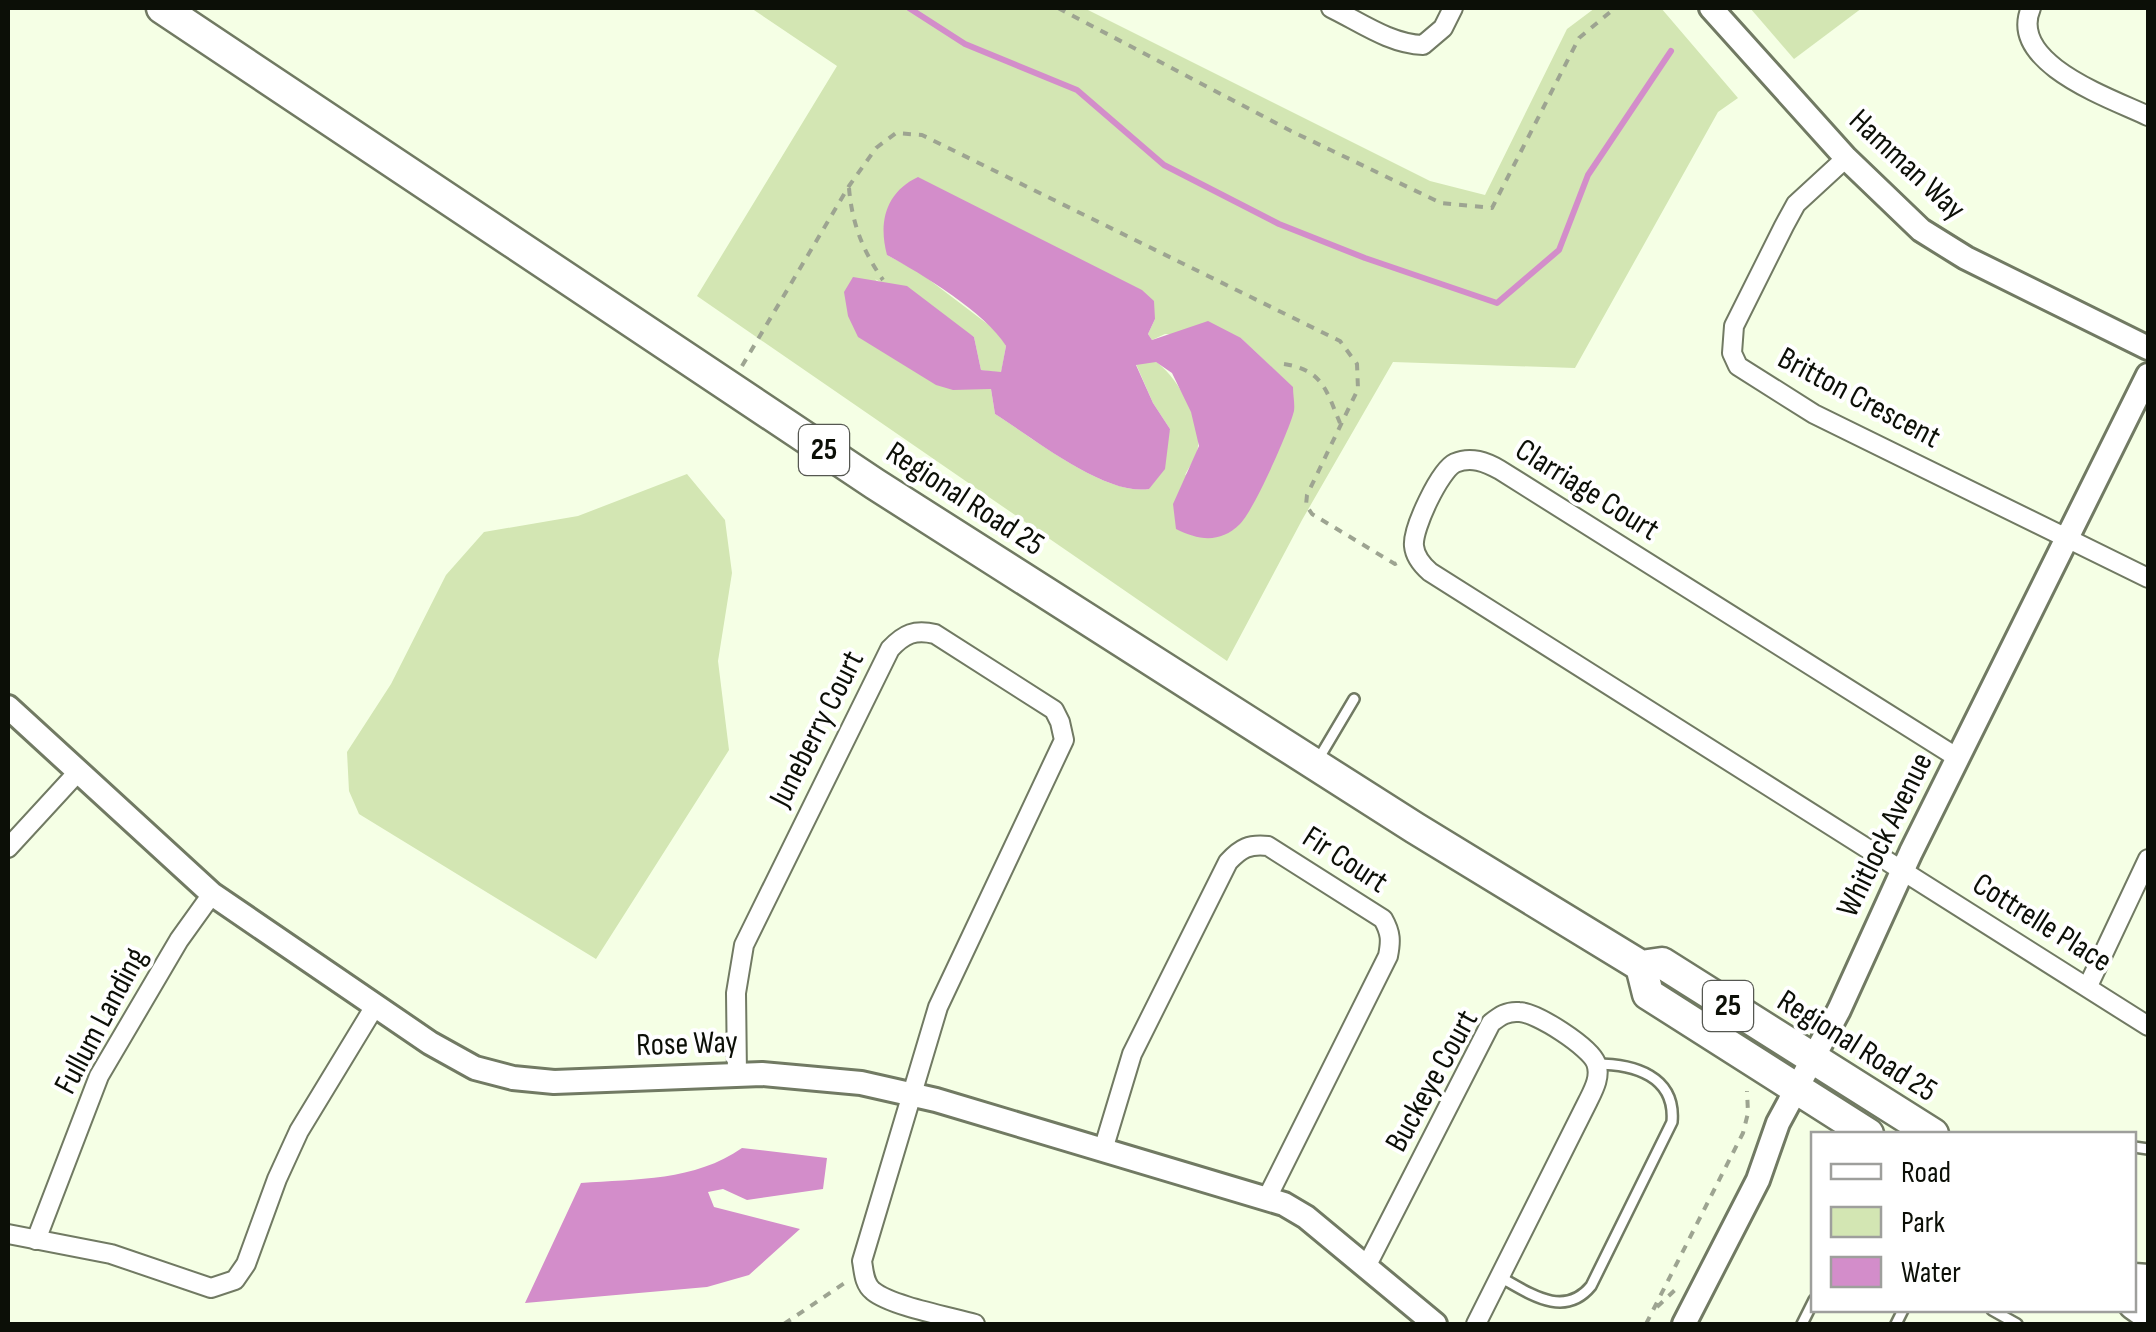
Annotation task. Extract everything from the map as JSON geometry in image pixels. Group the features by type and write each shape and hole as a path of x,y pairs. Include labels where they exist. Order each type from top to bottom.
{"main road":[{"name":"Regional Road 25","path":"162,8 730,388 1315,764 1641,966 1662,963 1930,1132"},
{"name":"Regional Road 25","path":"1641,966 1648,994 1865,1132"}],"street":[{"path":"1330,8 1391,38 1423,45 1435,38 1453,8"},
{"name":"Hamman Way","path":"1712,8 1846,158 1894,206 1944,245 2148,348"},
{"path":"2031,8 2028,40 2050,64 2148,116"},
{"name":"Britton Crescent","path":"1846,158 1796,204 1784,226 1734,326 1732,353 1738,366 1814,414 2066,538"},
{"name":"Whitlock Avenue","path":"1684,1324 1758,1180 1778,1123 1846,995 1902,870 2148,375"},
{"name":"Clarriage Court","path":"1902,870 1421,564 1414,549 1414,535 1443,472 1456,462 1473,459 1500,470 1958,758"},
{"path":"2066,538 2148,578"},
{"name":"Juneberry Court","path":"737,1074 738,972 758,913 890,649 901,637 925,631 1054,710 1064,740 950,976 912,1093"},
{"name":"Rose Way","path":"8,707 212,894 375,1006 475,1068 513,1078 554,1082 737,1074 817,1076 912,1093 1267,1198 1306,1217 1434,1324"},
{"path":"8,848 77,773"},
{"name":"Fir Court","path":"1103,1150 1132,1054 1228,862 1252,845 1268,846 1382,919 1390,931 1391,942 1388,956 1267,1198"},
{"path":"2088,986 2148,860"},
{"name":"Cottrelle Place","path":"1902,870 2148,1026"},
{"name":"Fullum Landing","path":"36,1240 99,1076 212,894"},
{"path":"8,1234 111,1254 203,1287 220,1287 236,1280 299,1131 375,1006"},
{"name":"Buckeye Court","path":"1366,1267 1491,1023 1503,1014 1530,1013 1584,1046 1596,1064"},
{"path":"1476,1324 1595,1086 1596,1064"},
{"path":"912,1093 862,1261 864,1274 873,1291 888,1299 975,1324"}],"lane":[{"path":"1315,764 1354,700"},
{"path":"1500,1277 1561,1304 1583,1296 1672,1122 1672,1102 1664,1087 1632,1066 1596,1064"},
{"path":"1996,1312 2018,1324"}],"path":[{"path":"1058,8 1291,131 1441,203 1492,208 1579,38 1615,8"},
{"path":"730,388 849,186 876,148 896,133 922,134 1340,340 1357,364 1358,389 1307,494 1306,505 1312,514 1382,556"},
{"path":"849,186 851,213 864,252 883,280"},
{"path":"1284,364 1306,368 1323,384 1340,423"},
{"path":"1646,1324 1743,1133 1748,1090"},
{"path":"784,1324 864,1274"}],"green space":[{"path":"751,8 1084,8 1430,181 1485,195 1567,29 1595,8 1661,8 1738,98 1718,112 1575,368 1393,362 1227,661 697,296 837,66","holes":["887,255 1155,319 1148,334 1152,340 1165,334 1241,338 1292,387 1185,475 1198,446 1191,411 1179,387 1155,361 1136,364 1153,403 1170,429 1149,489 1131,489 1091,475 995,414 991,389 977,389 875,279 974,337 981,370 1001,373 1006,346 998,332 919,272"]},
{"path":"1750,8 1862,8 1794,59"},
{"path":"687,474 725,520 732,573 718,661 729,750 596,959 359,814 349,791 347,752 391,684 446,575 484,532 578,516"}],"water":[{"path":"918,177 1142,290 1154,301 1155,319 1148,334 1152,340 1208,321 1241,338 1293,387 1294,411 1285,435 1240,524 1225,535 1209,538 1176,529 1173,504 1199,446 1191,412 1172,373 1156,362 1136,365 1170,429 1165,469 1149,489 1131,489 1069,463 995,414 991,389 953,390 936,385 858,337 848,316 844,292 853,277 907,286 974,337 981,370 1001,372 1006,346 997,333 952,295 887,255 887,209 898,191"},
{"path":"742,1148 827,1158 823,1189 747,1200 723,1189 708,1192 714,1207 800,1229 749,1275 707,1287 525,1303 581,1183 685,1173"}],"waterway":[{"path":"909,8 965,44 1077,90 1164,165 1279,224 1497,303 1559,250 1588,175 1671,51"}]}
